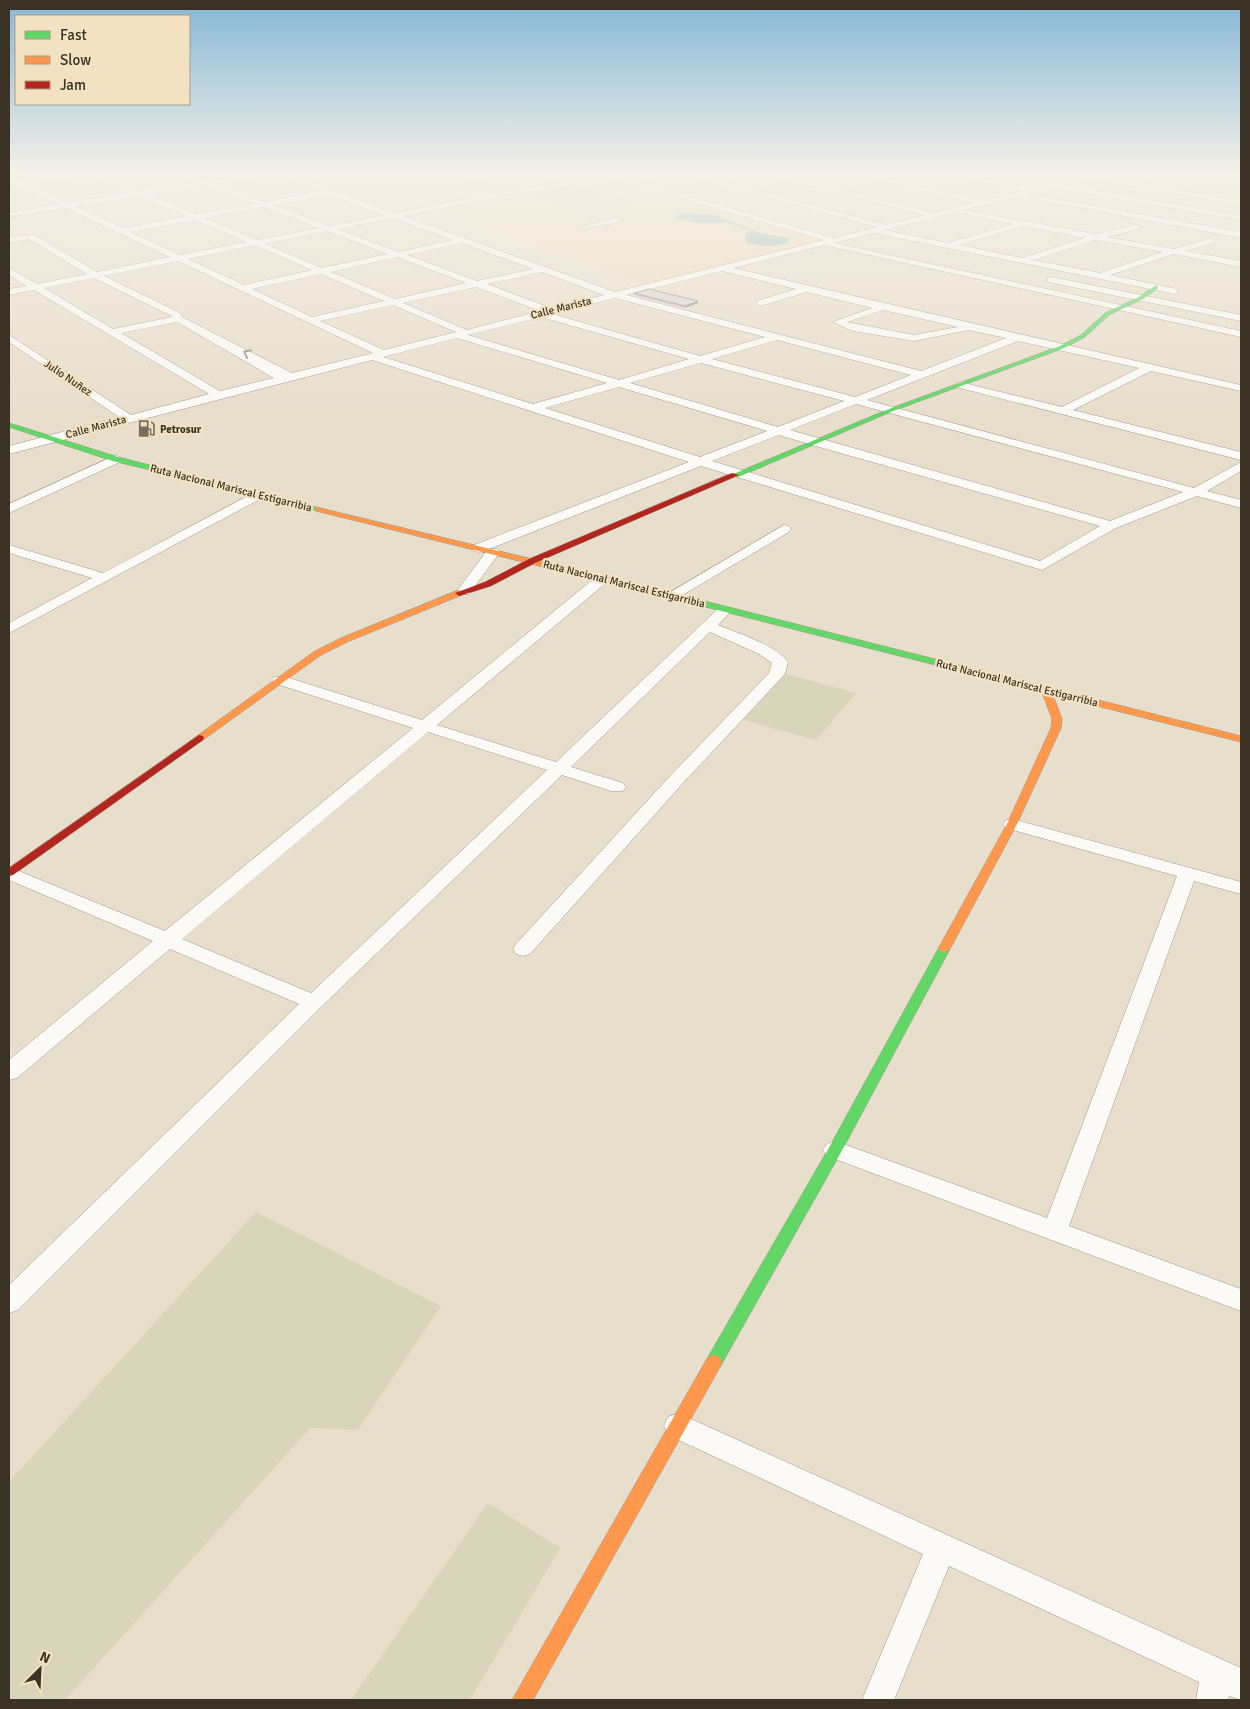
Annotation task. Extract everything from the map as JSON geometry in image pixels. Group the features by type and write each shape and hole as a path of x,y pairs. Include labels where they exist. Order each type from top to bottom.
{"street":[{"path":"57,253 96,275 177,315 177,320"},
{"path":"167,253 310,320 376,355 702,462 1042,566 1111,525 1196,492 1241,466"},
{"path":"9,292 205,253"},
{"path":"278,253 460,333 616,383 816,442 1111,525"},
{"path":"395,253 544,312 699,359 1241,504"},
{"path":"242,288 404,253"},
{"path":"500,253 613,295 922,375"},
{"name":"Calle Marista","path":"9,450 286,377 785,253"},
{"path":"867,253 1241,334"},
{"path":"984,253 1185,293"},
{"path":"1022,260 1045,253"},
{"path":"1101,276 1131,264 1168,253"},
{"path":"1183,253 1241,264"},
{"path":"310,320 545,269"},
{"path":"723,269 971,328 1241,388"},
{"path":"9,271 218,395"},
{"path":"1045,278 1241,318"},
{"path":"9,874 318,653 344,640 464,591 488,584 532,561 891,410 1062,347 1083,336 1107,314 1141,298 1156,287"},
{"path":"760,303 806,289"},
{"path":"882,307 838,322 853,328 914,338 971,328"},
{"path":"111,332 183,320 286,377"},
{"name":"Julio Nuñez","path":"9,338 128,418"},
{"path":"533,408 776,338"},
{"path":"464,591 486,550 779,431 1016,338"},
{"path":"1063,411 1150,367"},
{"path":"960,385 1241,456"},
{"name":"Ruta Nacional Mariscal Estigarribia","path":"9,425 50,440 116,459 1241,739"},
{"path":"9,509 116,459"},
{"path":"9,629 102,577 259,494"},
{"path":"671,596 784,529"},
{"path":"9,549 102,577"},
{"path":"9,1072 602,579"},
{"path":"9,1302 314,1002 726,610"},
{"path":"523,949 677,779 777,674 780,662 764,651 709,626"},
{"path":"280,680 616,787"},
{"path":"522,1700 836,1150 1012,824 1056,728 1058,718 1047,691"},
{"path":"1012,824 1241,888"},
{"path":"1055,1231 1188,872"},
{"path":"9,874 314,1002"},
{"path":"836,1150 1241,1300"},
{"path":"678,1426 941,1547 1223,1686"},
{"path":"878,1700 941,1547"}],"shaded area":[{"path":"553,253 769,253 643,284"},
{"path":"779,672 856,693 816,740 737,718"},
{"path":"256,1212 441,1306 358,1430 310,1428 65,1700 9,1700 9,1482"},
{"path":"488,1503 560,1548 470,1700 351,1700"}],"building":[{"path":"649,289 698,301 685,306 634,293"}],"traffic: fast":[{"path":"735,475 891,410 1062,347 1083,336 1107,314 1141,298 1156,287"},
{"path":"9,425 116,459 319,509"},
{"path":"657,592 991,676"},
{"path":"714,1362 835,1150 944,949"}],"traffic: slow":[{"path":"319,509 657,592"},
{"path":"199,738 318,653 344,640 459,593"},
{"path":"991,676 1241,739"},
{"path":"944,949 1012,824 1056,728 1057,719 1047,691"},
{"path":"522,1700 714,1362"}],"traffic: jam":[{"path":"459,593 488,584 532,561 735,475"},
{"path":"9,873 199,738"}],"place":[{"name":"Petrosur","path":"146,429"}]}
